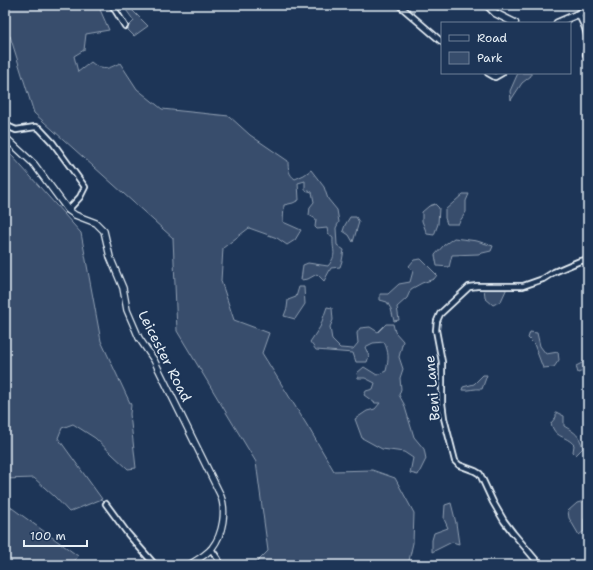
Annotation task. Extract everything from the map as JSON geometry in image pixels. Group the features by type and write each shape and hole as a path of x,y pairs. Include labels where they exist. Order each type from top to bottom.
{"main road":[{"path":"487,5 495,12 513,22"},
{"path":"559,22 588,8"}],"street":[{"path":"112,5 125,26"},
{"path":"399,5 441,41"},
{"path":"578,14 585,27 588,43 586,54"},
{"path":"490,74 495,76 500,74"},
{"path":"5,125 16,130 35,127 39,128 53,143 85,187 80,197 68,210"},
{"name":"Leicester Road","path":"5,137 34,164 68,210 96,223 104,231 110,256 123,288 127,310 139,338 150,354 162,377 220,494 223,504 222,524 219,534 211,549 190,565"},
{"name":"Beni Lane","path":"540,565 512,534 493,502 482,476 478,472 456,464 453,458 442,403 442,362 436,330 437,321 440,314 469,287 523,286 543,279 554,272 580,261 588,260"},
{"path":"106,504 128,534 155,565"},
{"path":"211,549 218,559 219,565"},
{"path":"583,565 588,557"}],"green space":[{"path":"5,5 98,5 109,30 86,34 84,50 74,56 78,72 91,62 102,68 112,67 120,63 137,89 162,109 229,116 250,135 288,161 289,172 295,179 311,170 324,187 328,199 337,210 339,222 336,228 337,245 344,250 340,267 331,268 324,281 317,274 308,279 301,280 303,265 308,263 328,266 334,255 333,238 328,234 327,228 317,229 315,227 316,219 309,215 310,207 314,202 312,192 305,190 305,181 298,183 299,200 284,205 283,222 301,230 295,240 287,245 277,238 249,228 223,248 221,281 234,320 269,333 262,353 334,471 372,470 395,478 414,513 413,543 408,565 254,565 268,551 256,462 177,331 173,238 34,113 10,36 5,34"},
{"path":"129,5 148,26 134,36 128,30 128,27 134,21 124,7"},
{"path":"518,74 531,74 531,76 522,83 511,100 510,91"},
{"path":"5,148 81,233 101,341 131,405 130,414 136,468 128,469 95,438 73,424 62,428 58,438 102,499 69,512 34,478 5,479"},
{"path":"463,194 469,194 466,201 466,212 458,224 447,224 445,210"},
{"path":"435,204 439,208 438,224 434,235 427,234 422,221 422,212 429,206"},
{"path":"350,217 356,217 359,222 353,242 349,235 343,231"},
{"path":"454,238 477,241 493,246 491,251 478,254 452,255 449,267 437,266 435,255 444,245"},
{"path":"421,259 437,275 434,279 411,289 407,298 397,307 399,320 394,321 391,309 387,302 380,300 380,294 388,294 399,284 410,282 413,271 409,266 414,260"},
{"path":"508,286 501,301 493,305 485,298 484,287"},
{"path":"299,287 304,287 305,304 295,319 284,316 288,300 296,297"},
{"path":"327,307 332,308 333,320 330,327 332,340 340,348 353,349 358,343 357,333 360,328 370,327 378,332 386,324 393,324 395,332 403,341 399,357 403,369 400,378 401,389 399,395 404,404 414,437 424,449 426,459 418,475 410,473 413,458 404,452 382,449 362,438 355,419 367,411 375,409 380,403 375,403 364,395 366,391 373,389 375,383 365,378 358,378 357,373 364,367 377,375 386,371 388,356 384,342 373,343 365,347 369,356 367,362 356,362 353,353 316,350 310,342 320,327"},
{"path":"530,332 537,333 540,346 546,354 558,352 559,360 554,367 543,368 534,344 528,338"},
{"path":"588,356 588,369 578,373 576,366 586,361"},
{"path":"483,375 487,375 482,389 462,390 463,387 474,384"},
{"path":"556,412 564,416 564,426 574,433 580,440 583,448 576,455 573,452 574,445 555,432 553,428 551,423 556,417"},
{"path":"588,500 588,517 584,519 584,531 579,535 569,518 568,511 577,503"},
{"path":"5,503 78,556 71,565 5,565"},
{"path":"451,503 459,544 452,542 432,552 432,540 434,533 448,528 444,519 445,505"}]}
